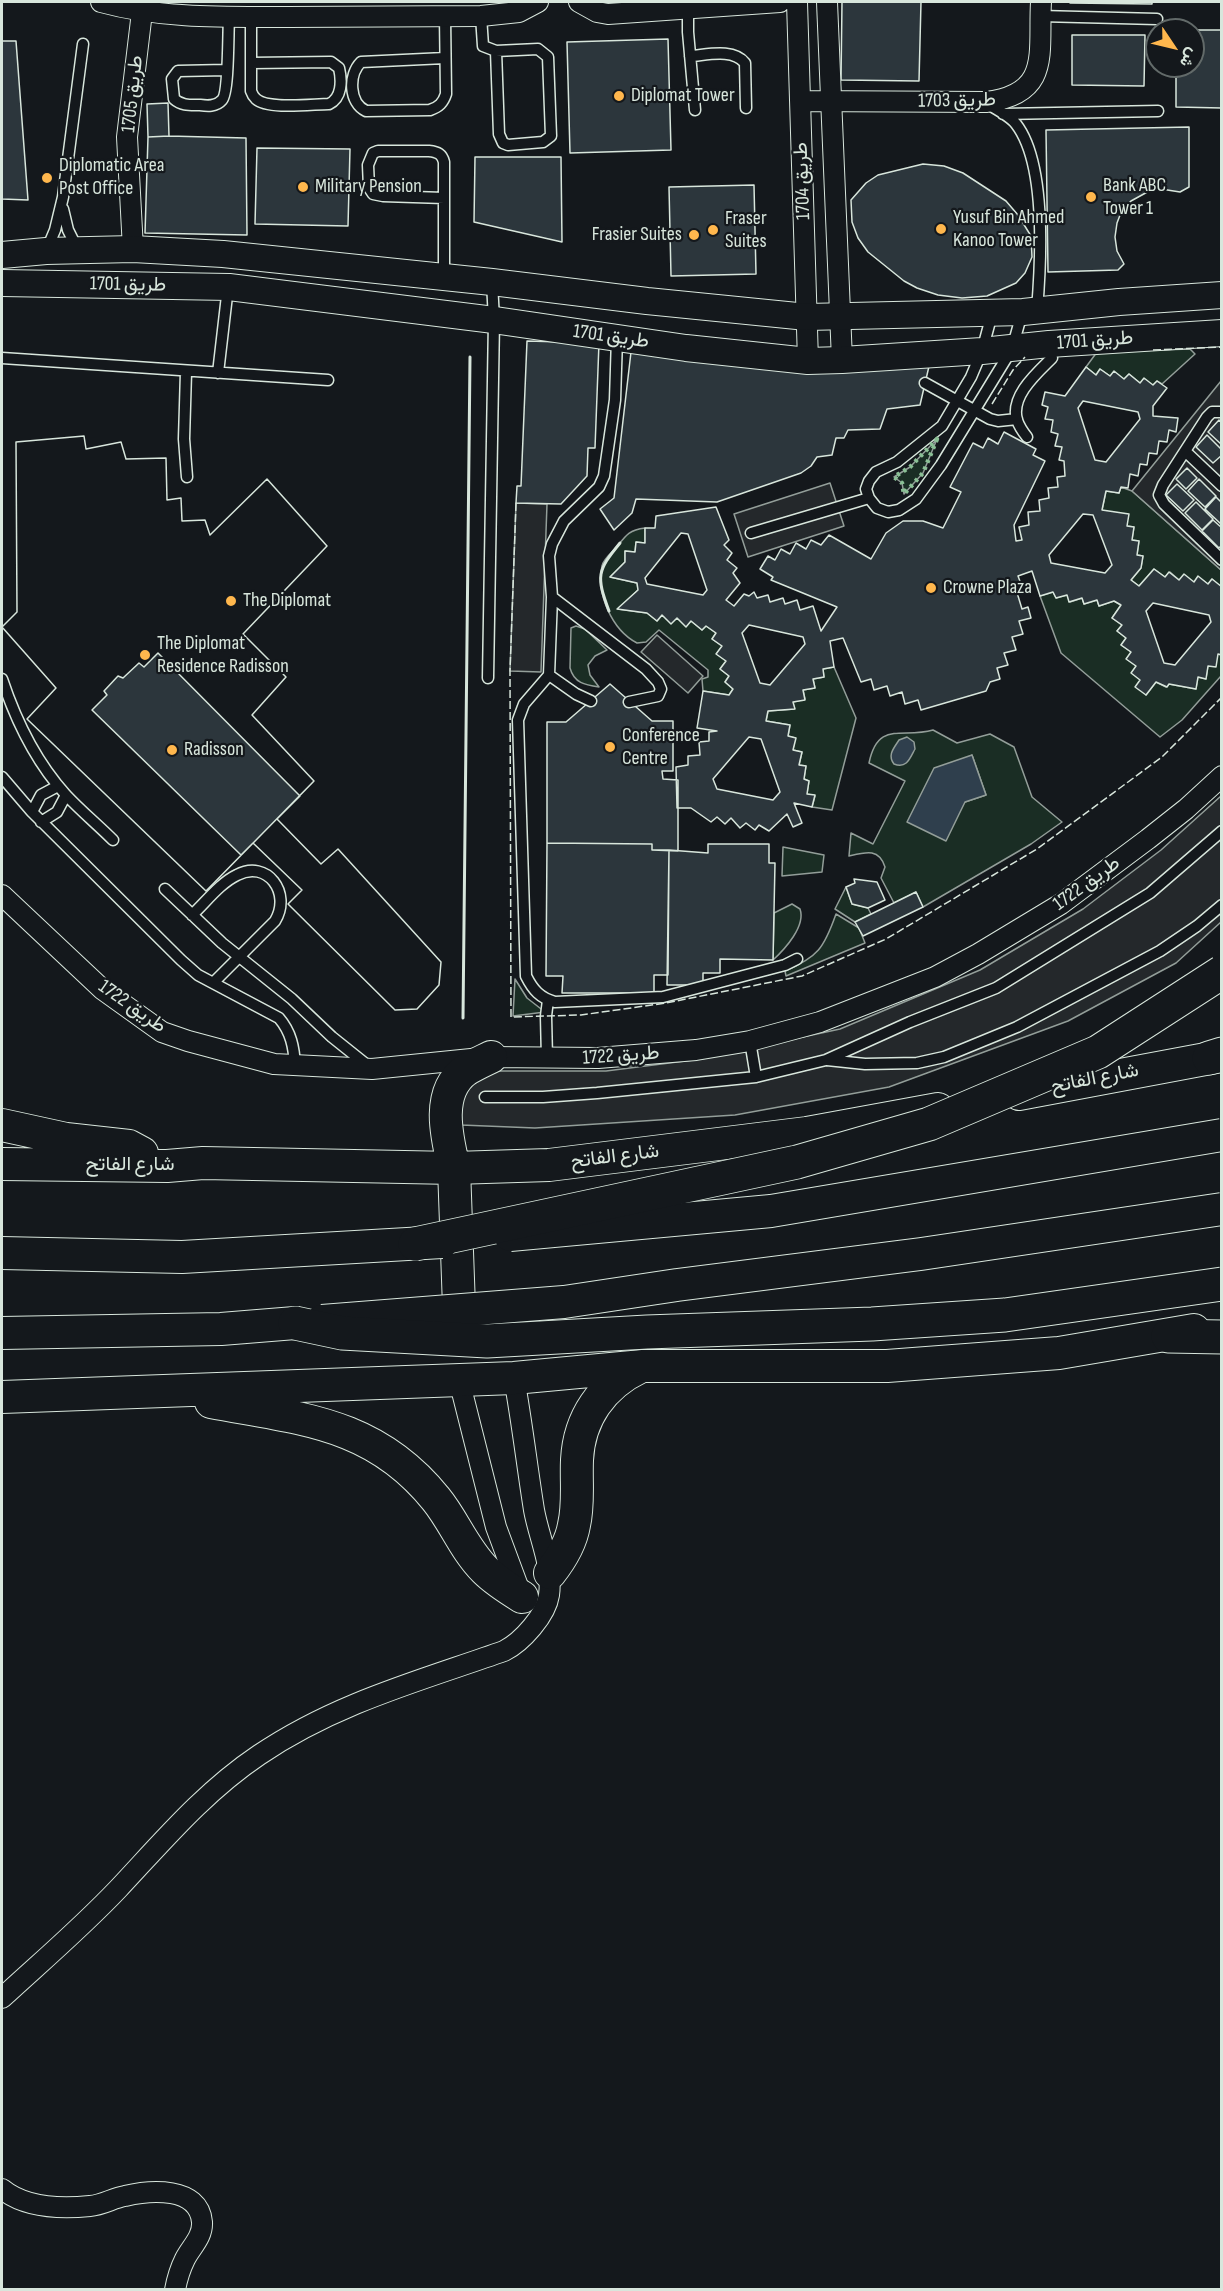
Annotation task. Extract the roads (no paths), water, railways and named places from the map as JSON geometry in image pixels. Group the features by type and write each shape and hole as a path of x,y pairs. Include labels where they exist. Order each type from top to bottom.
{"highway":[{"path":"415,1244 797,1162 929,1124 1098,1052 1221,972"},
{"path":"295,1323 342,1333 498,1341 647,1332 872,1324 1005,1315 1221,1284"},
{"path":"1168,1336 1221,1337"}],"main road":[{"name":"شارع الفاتح","path":"2,1164 167,1166 203,1163 454,1168 549,1165 807,1133 1217,1056"},
{"path":"487,1379 463,1329 459,1307 454,1168 445,1109 455,1081 465,1071 491,1057"},
{"path":"2,1125 66,1139 129,1146 167,1166"},
{"path":"2,1253 182,1257 415,1244 771,1211 1221,1135"},
{"path":"2,1185 129,1181 167,1166"},
{"path":"2,1334 221,1329 564,1302 677,1285 911,1256 1221,1209"},
{"path":"2,1397 487,1379 643,1366 887,1366 1059,1353 1168,1336 1221,1324"},
{"path":"550,1574 561,1559 574,1526 578,1444 588,1415 605,1391 623,1377 643,1366"},
{"path":"151,1392 324,1424 369,1441 399,1461 425,1485 483,1568 530,1608"}],"street":[{"path":"114,3 142,12 229,18 481,16 519,12 538,2"},
{"path":"579,2 597,12 608,14 645,7 780,2"},
{"name":"طريق 1704","path":"797,2 808,361"},
{"name":"طريق 1704","path":"827,2 842,360"},
{"name":"طريق 1703","path":"800,101 986,102 1008,100 1026,88 1038,69 1040,9"},
{"name":"طريق 1705","path":"133,249 128,137 142,12"},
{"name":"طريق 1701","path":"2,255 46,251 133,249 223,254 807,317 1030,311 1220,294"},
{"name":"طريق 1701","path":"2,283 228,287 494,320 686,348 808,361 1012,349 1049,344 1221,333"},
{"name":"طريق 1722","path":"2,895 102,989 162,1032 274,1064 372,1069 491,1057 598,1058 696,1050 750,1041 820,1022 935,977 1061,904 1104,874 1186,809 1221,776"},
{"path":"487,1379 535,1510 550,1574 549,1597 530,1608"},
{"path":"2,1998 102,1905 191,1810 259,1755 334,1712 374,1695 510,1648 520,1642 530,1608 496,1527 487,1379"},
{"path":"2,2188 30,2204 77,2207 100,2204 140,2192 177,2194 190,2200 199,2210 202,2223 200,2236 185,2259 175,2289"}],"lane":[{"path":"676,7 690,56 695,110"},
{"path":"1040,9 1145,18"},
{"path":"445,16 446,94 443,102 437,108 366,111 358,108 354,102 353,75 361,62 445,58"},
{"path":"481,16 483,46 496,51 538,49 548,57 552,130 551,136 543,142 508,145 500,139 496,51"},
{"path":"251,17 250,91 256,99 263,104 329,104 338,97 340,92 339,68 331,62 251,63"},
{"path":"226,70 178,71 172,79 174,99 183,105 207,106 219,103 225,94 229,18"},
{"path":"46,251 55,230 63,197 83,44"},
{"path":"690,56 731,54 741,58 745,63 746,108"},
{"path":"986,102 1016,123 1030,150 1034,170 1041,260 1030,311 1012,349 941,465 916,499 899,510 888,512 877,508 869,498 866,489 868,481 876,472 897,462 942,426 959,400 982,351 992,313"},
{"path":"1003,114 1158,111"},
{"path":"444,198 373,194 369,188 370,158 378,151 438,152 442,156 444,162 444,198 444,277"},
{"path":"63,197 65,220 78,250"},
{"path":"488,678 494,320 492,282"},
{"path":"218,373 228,287"},
{"path":"617,338 616,382 602,482 564,521 552,544 549,556 552,597 549,675 524,704 518,720 526,976 533,990 548,1000 569,1002 663,997 785,965 796,959"},
{"path":"2,358 328,380"},
{"path":"1027,437 1017,419 1018,401 1024,389 1052,358"},
{"path":"186,372 184,439 187,477"},
{"path":"616,382 628,384"},
{"path":"925,384 998,421 1017,419"},
{"path":"1221,412 1216,411 1207,417 1160,490 1161,500 1221,560"},
{"path":"1185,451 1221,486"},
{"path":"751,533 869,498"},
{"path":"552,597 646,669 658,682 661,689 658,696 629,702"},
{"path":"549,675 576,694 591,701"},
{"path":"2,679 13,713 28,741 58,786 113,840"},
{"path":"2,777 32,813 198,975 279,1018 288,1029 294,1051 295,1066"},
{"path":"32,813 41,795 58,786"},
{"path":"41,822 57,812 66,795"},
{"path":"485,1097 543,1097 756,1077 826,1060 909,1022 996,988 1150,893 1221,831"},
{"path":"192,915 236,875 254,871 271,879 281,895 280,913 275,921 214,982"},
{"path":"165,889 239,957 292,999 332,1037 372,1069"},
{"path":"826,1060 865,1064 917,1063 944,1057 1017,1027 1160,951 1197,927 1221,905"},
{"path":"547,1059 548,1000"},
{"path":"750,1041 756,1077"}],"water":[{"path":"907,737 914,742 915,749 905,764 894,764 891,758 893,749 899,740"},
{"path":"972,755 986,795 965,802 946,841 907,822 934,768"}],"place":[{"name":"Diplomat Tower","path":"619,96"},
{"name":"Diplomatic Area Post Office","path":"47,178"},
{"name":"Military Pension","path":"303,187"},
{"name":"Bank ABC Tower 1","path":"1091,197"},
{"name":"Yusuf Bin Ahmed Kanoo Tower","path":"941,229"},
{"name":"Fraser Suites","path":"713,230"},
{"name":"Frasier Suites","path":"694,235"},
{"name":"Crowne Plaza","path":"931,588"},
{"name":"The Diplomat","path":"231,601"},
{"name":"The Diplomat Residence Radisson","path":"145,655"},
{"name":"Conference Centre","path":"610,747"},
{"name":"Radisson","path":"172,750"}]}
